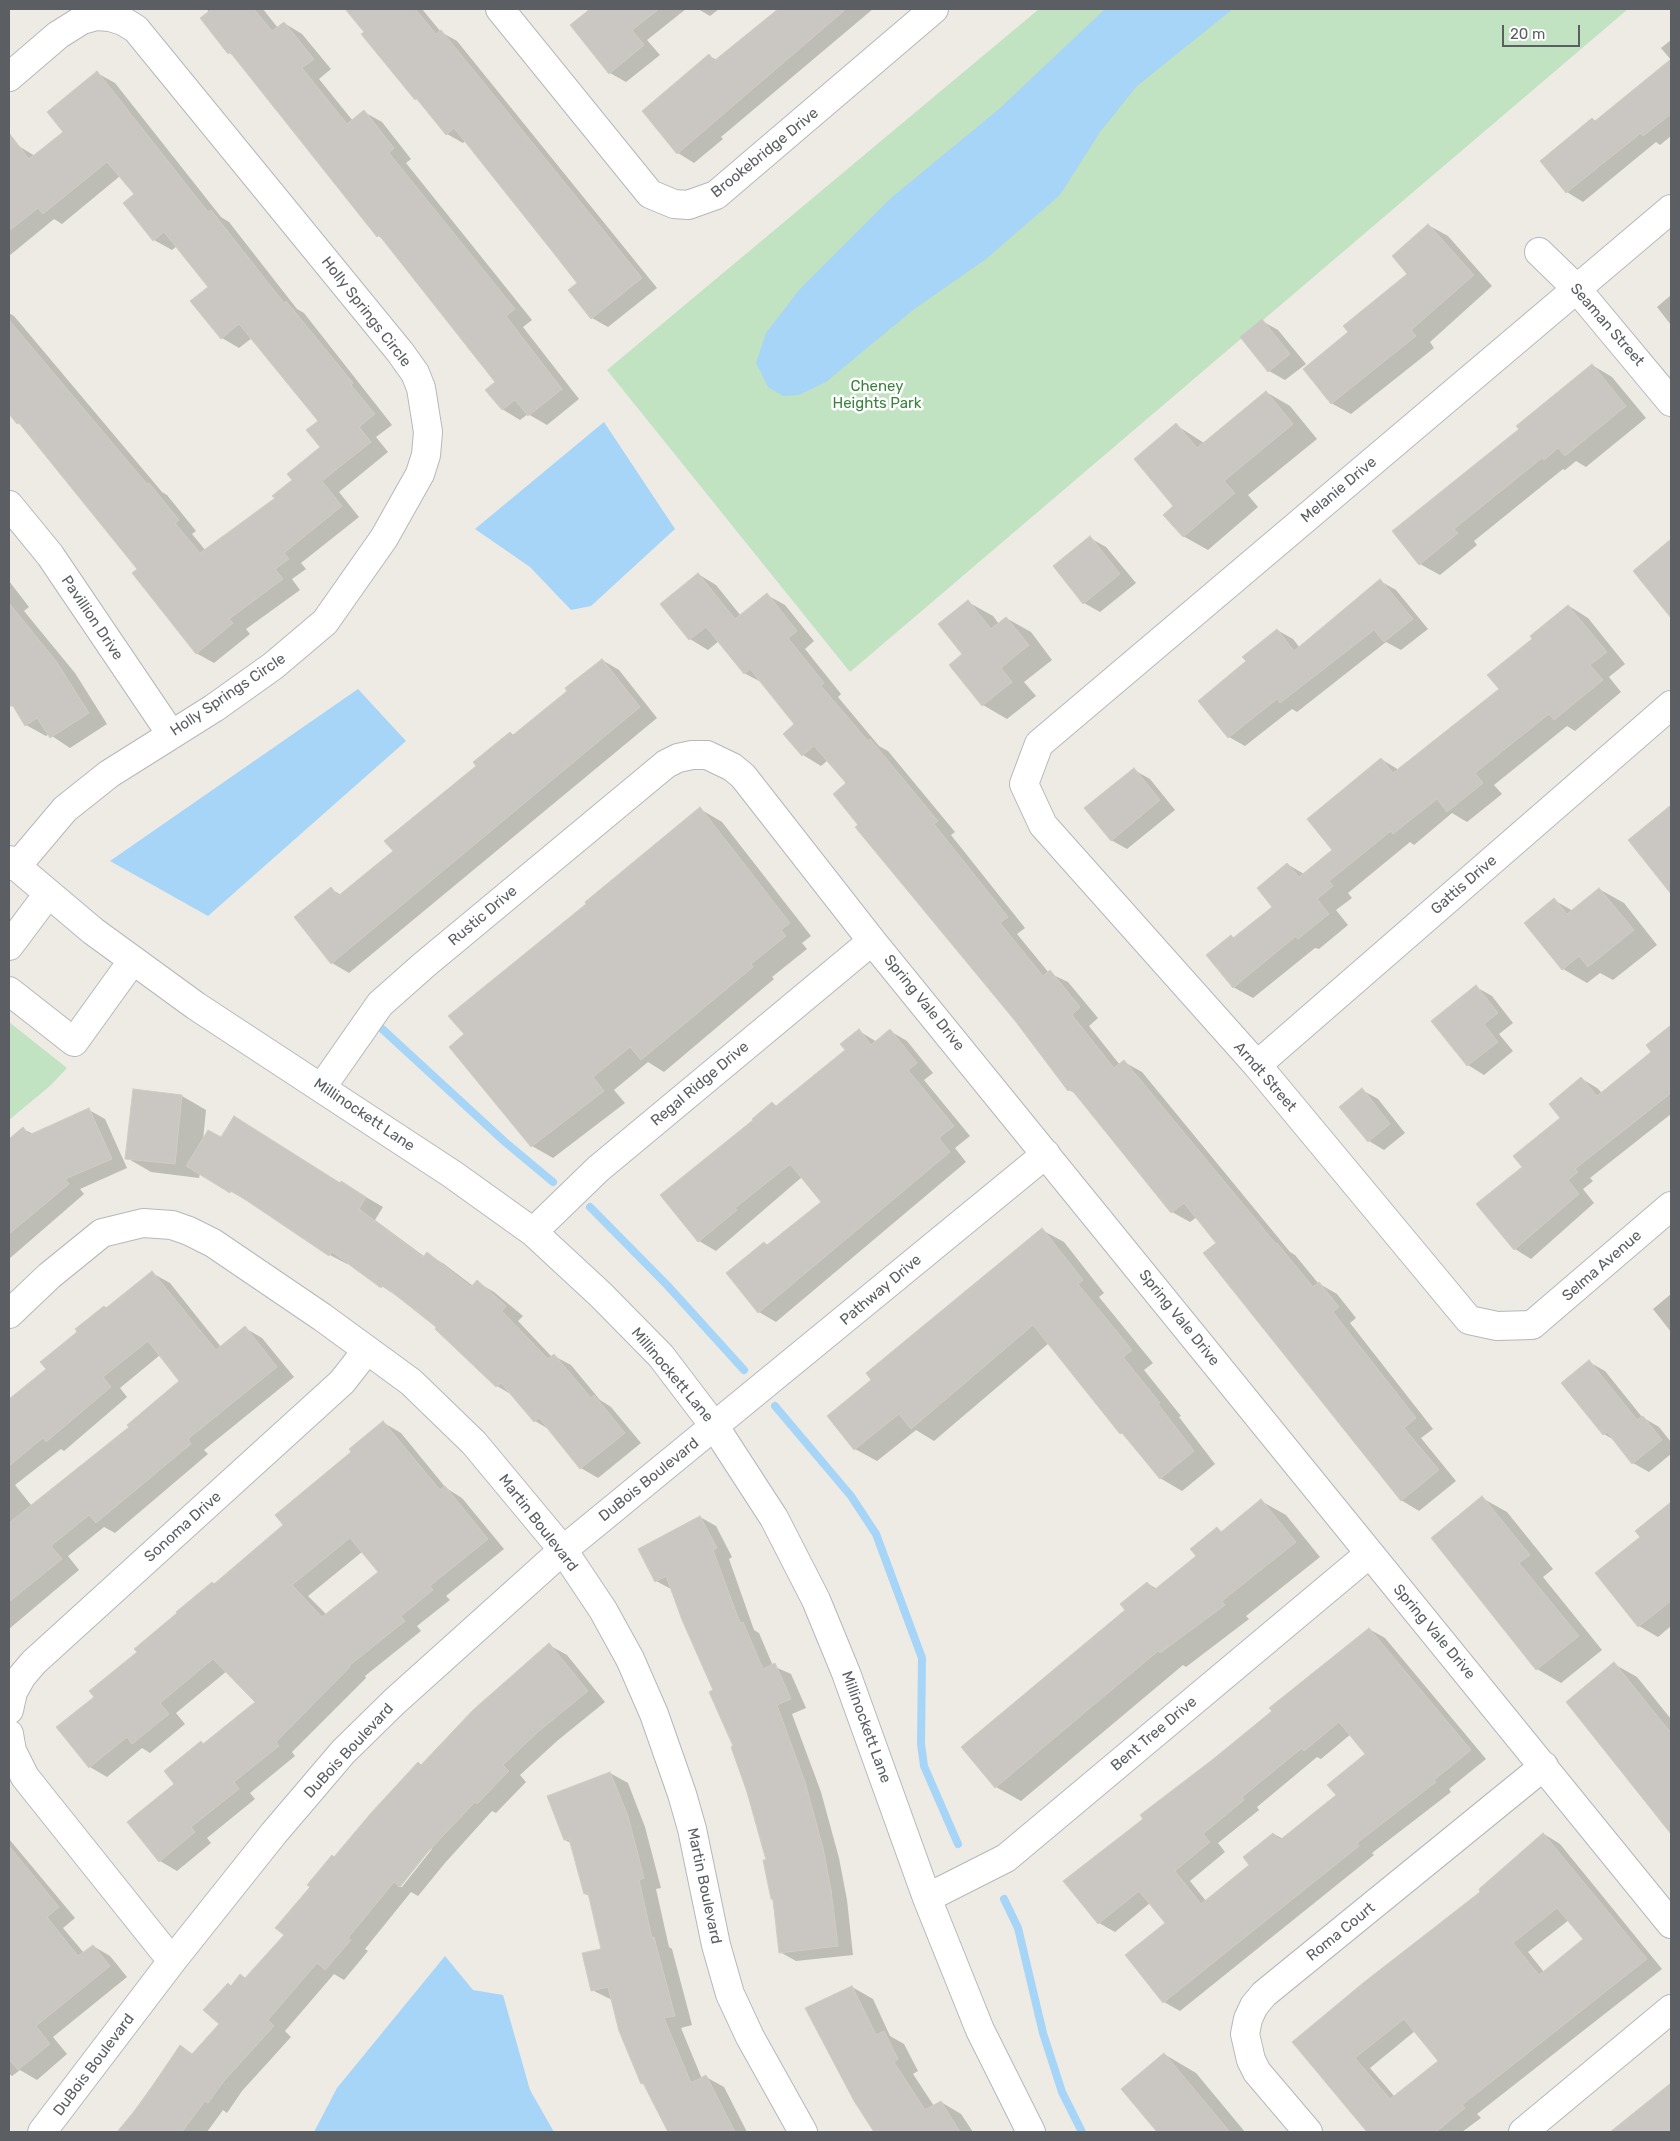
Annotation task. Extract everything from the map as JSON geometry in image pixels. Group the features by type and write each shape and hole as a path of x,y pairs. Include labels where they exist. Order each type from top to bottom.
{"street":[{"name":"Brookebridge Drive","path":"500,9 650,194 668,202 688,205 716,195 934,9"},
{"name":"Holly Springs Circle","path":"9,78 58,35 82,20 96,16 110,17 124,21 136,29 400,352 421,388 427,413 428,432 426,455 420,474 384,538 325,622 273,666 214,708 109,774 65,809 12,864"},
{"name":"Melanie Drive","path":"1024,784 1040,744 1671,209"},
{"name":"Seaman Street","path":"1539,252 1576,288 1671,402"},
{"name":"Pavillion Drive","path":"9,505 50,555 171,734"},
{"name":"Gattis Drive","path":"1257,1065 1671,705"},
{"name":"Spring Vale Drive","path":"666,764 678,758 692,755 707,755 732,767 743,776 872,941 1671,1924"},
{"name":"Rustic Drive","path":"322,1087 380,1004 424,965 666,764"},
{"name":"Arndt Street","path":"1024,784 1043,825 1257,1065 1469,1320 1497,1326 1532,1325"},
{"name":"Millinockett Lane","path":"12,864 133,960 196,1006 452,1174 533,1232 602,1295 661,1356 715,1427 774,1518 816,1600 846,1673 928,1898 980,2030 1032,2132"},
{"path":"9,946 48,894"},
{"name":"Regal Ridge Drive","path":"533,1232 605,1162 872,941"},
{"path":"9,991 74,1042 133,960"},
{"name":"Pathway Drive","path":"715,1427 1046,1154"},
{"name":"Selma Avenue","path":"1532,1325 1671,1206"},
{"name":"Martin Boulevard","path":"9,1314 48,1276 102,1233 128,1225 157,1223 189,1231 213,1244 368,1350 411,1382 474,1443 562,1550 603,1610 630,1659 654,1714 672,1763 692,1829 716,1945 730,1994 750,2038 803,2132"},
{"name":"Sonoma Drive","path":"9,1710 13,1692 22,1676 34,1662 342,1382 368,1350"},
{"name":"DuBois Boulevard","path":"42,2132 172,1961 274,1833 343,1752 432,1666 562,1550 715,1427"},
{"name":"Bent Tree Drive","path":"928,1898 1006,1858 1369,1554"},
{"path":"9,1734 12,1751 25,1777 172,1961"},
{"name":"Roma Court","path":"1308,2132 1257,2072 1251,2060 1245,2034 1248,2019 1254,2006 1264,1994 1544,1766"},
{"path":"1523,2132 1671,2009"}],"green space":[{"name":"Cheney Heights Park","path":"1039,9 1628,9 850,672 607,370"},
{"path":"9,1022 67,1068 51,1085 9,1120"}],"water":[{"path":"1105,9 1233,9 1137,86 1100,132 1060,195 986,259 913,310 826,382 799,395 783,396 768,387 756,363 766,333 799,290 891,198 999,109"},
{"path":"604,422 675,529 591,606 571,610 530,567 475,529"},
{"path":"358,689 406,741 208,916 110,861"},
{"path":"445,1956 473,1990 503,1995 530,2090 554,2132 314,2132 337,2088"}],"building":[{"path":"212,9 254,9 272,31 284,22 314,59 302,68 347,124 364,110 394,148 389,153 515,309 506,316 562,389 528,416 515,400 502,410 485,390 495,382 379,235 377,237 230,52 228,54 200,18"},
{"path":"345,9 415,9 436,34 441,30 642,278 591,319 568,290 577,283 548,246 454,128 446,135 416,98 415,100 361,34 364,32"},
{"path":"590,9 659,9 632,30 644,45 609,74 570,25"},
{"path":"778,9 846,9 677,154 642,111 709,54 714,61"},
{"path":"1671,59 1671,114 1643,136 1641,133 1566,193 1540,161 1592,118 1595,121"},
{"path":"97,71 208,212 211,210 284,303 286,301 353,383 351,385 375,414 359,427 371,442 322,481 342,506 284,553 289,559 275,569 283,579 229,619 233,623 196,654 132,573 137,569 19,423 17,424 9,414 9,320 147,484 149,483 179,520 175,523 200,553 275,498 272,496 292,480 287,474 320,447 306,430 318,421 239,324 221,339 190,301 208,287 164,232 153,241 123,203 134,194 107,162 43,214 38,208 9,231 9,133 29,159 63,132 47,112"},
{"path":"1428,224 1474,275 1411,330 1416,336 1331,404 1303,369 1348,332 1343,326 1407,274 1392,256"},
{"path":"1262,319 1290,354 1268,372 1240,337"},
{"path":"1592,364 1626,406 1565,456 1558,448 1544,460 1542,458 1454,529 1458,533 1419,565 1392,531 1519,429 1516,426"},
{"path":"1266,391 1293,424 1224,481 1235,493 1183,537 1163,515 1173,506 1134,459 1176,423 1197,448"},
{"path":"1090,536 1120,574 1083,604 1053,566"},
{"path":"1671,539 1671,618 1633,571"},
{"path":"698,573 735,619 767,593 797,631 788,638 824,683 821,686 868,741 870,739 938,821 934,824 1008,917 1000,923 1043,976 1050,970 1080,1007 1072,1015 1114,1068 1124,1060 1313,1287 1319,1282 1339,1307 1333,1312 1416,1418 1404,1428 1439,1470 1401,1501 1203,1253 1216,1243 1184,1203 1171,1213 1071,1089 1068,1091 1016,1022 855,827 858,825 833,794 846,783 814,746 802,756 783,734 794,724 750,669 744,674 706,627 689,640 660,604"},
{"path":"1380,579 1413,619 1384,642 1374,630 1280,703 1277,699 1228,738 1198,701 1246,661 1242,657 1277,629 1294,651"},
{"path":"968,600 991,629 1006,617 1029,645 1001,668 1012,682 982,706 949,665 962,654 938,624"},
{"path":"9,603 56,661 89,713 50,738 37,718 25,726 13,706 9,706"},
{"path":"1568,605 1607,652 1590,665 1603,680 1554,720 1549,714 1475,773 1483,783 1447,812 1437,799 1393,834 1391,831 1329,881 1333,886 1317,899 1329,914 1298,939 1296,936 1233,988 1206,955 1231,935 1233,938 1272,907 1257,888 1287,863 1299,877 1332,850 1307,819 1381,758 1393,773 1499,689 1487,675 1532,639 1530,636"},
{"path":"602,659 640,707 331,964 294,917 331,887 338,896 393,851 384,841 476,766 473,762 510,732 513,735 567,691 565,688"},
{"path":"1134,768 1160,800 1111,841 1084,808"},
{"path":"1671,805 1671,894 1628,840"},
{"path":"700,807 790,923 781,930 786,936 751,964 753,967 641,1060 630,1047 593,1077 604,1091 531,1147 449,1047 464,1034 448,1016 586,904 585,902"},
{"path":"1599,888 1634,930 1588,967 1579,956 1562,970 1524,923 1554,898 1567,914"},
{"path":"1476,985 1498,1013 1484,1024 1498,1042 1467,1066 1431,1021"},
{"path":"1671,1025 1671,1093 1575,1169 1578,1172 1568,1180 1579,1194 1514,1250 1476,1204 1522,1167 1513,1156 1560,1118 1549,1104 1581,1077 1597,1096 1651,1052 1646,1045"},
{"path":"859,1029 871,1045 890,1029 917,1063 908,1070 954,1126 939,1138 950,1152 758,1313 726,1273 764,1242 767,1245 821,1202 791,1165 735,1208 737,1210 698,1242 660,1195 753,1120 772,1102 776,1106 845,1050 840,1044"},
{"path":"1362,1088 1390,1124 1368,1142 1339,1107"},
{"path":"133,1089 182,1095 175,1164 125,1159"},
{"path":"89,1108 112,1159 65,1179 69,1184 9,1234 9,1139 23,1127 29,1135"},
{"path":"234,1116 340,1183 341,1181 366,1197 359,1209 423,1257 427,1252 471,1287 477,1280 506,1306 502,1311 548,1359 554,1354 591,1398 594,1395 625,1433 580,1469 539,1418 534,1422 501,1383 496,1387 435,1329 436,1327 383,1285 381,1288 332,1252 329,1256 231,1190 230,1193 186,1166 208,1130 221,1137"},
{"path":"1042,1228 1083,1280 1078,1284 1132,1350 1123,1357 1160,1403 1158,1404 1194,1451 1160,1479 1122,1433 1120,1434 1033,1325 911,1429 899,1414 854,1450 827,1416 871,1380 866,1373"},
{"path":"152,1271 216,1350 245,1326 277,1367 188,1439 191,1444 96,1523 89,1515 51,1546 62,1559 9,1602 9,1523 129,1427 127,1425 179,1381 148,1341 103,1377 111,1387 46,1442 43,1438 9,1466 9,1399 46,1369 40,1362 77,1332 75,1329 104,1306 106,1308"},
{"path":"1589,1360 1637,1420 1643,1416 1662,1440 1632,1464 1607,1432 1603,1435 1561,1383"},
{"path":"383,1421 440,1490 445,1486 488,1539 430,1586 433,1590 401,1616 405,1621 349,1666 276,1742 279,1746 234,1782 239,1789 191,1827 195,1832 159,1862 127,1822 174,1784 164,1771 201,1741 203,1744 255,1702 213,1659 160,1703 169,1714 132,1744 127,1737 89,1768 56,1727 94,1697 89,1691 137,1652 134,1649 212,1582 214,1584 283,1525 275,1515 351,1452 349,1449","holes":["350,1538 378,1572 322,1617 292,1585"]},
{"path":"1482,1496 1530,1555 1519,1563 1579,1636 1536,1670 1431,1538"},
{"path":"1261,1499 1296,1542 1222,1601 1225,1605 1160,1653 1158,1651 995,1788 961,1747 1125,1610 1120,1604 1147,1582 1154,1590 1196,1556 1190,1549 1217,1527 1221,1532"},
{"path":"1671,1502 1671,1601 1638,1627 1595,1573 1640,1537 1635,1531"},
{"path":"700,1516 717,1548 713,1550 740,1623 743,1622 763,1669 775,1663 791,1699 777,1705 805,1782 823,1848 831,1890 838,1946 779,1953 773,1899 771,1899 763,1860 766,1860 747,1792 731,1747 733,1746 709,1692 713,1690 682,1620 666,1576 655,1582 638,1549"},
{"path":"1369,1628 1471,1750 1434,1780 1436,1782 1357,1843 1359,1846 1163,2003 1125,1955 1165,1923 1139,1891 1098,1924 1063,1881 1143,1819 1140,1815 1272,1711 1269,1708","holes":["1339,1722 1365,1754 1327,1785 1336,1795 1280,1840 1273,1833 1243,1857 1249,1865 1201,1904 1175,1871 1210,1842 1203,1834 1244,1800 1242,1797 1302,1748 1304,1751"]},
{"path":"549,1643 588,1691 539,1731 503,1765 509,1771 477,1804 475,1802 427,1853 400,1887 394,1882 348,1938 351,1940 325,1970 317,1963 268,2020 274,2026 224,2081 208,2103 205,2101 182,2132 117,2132 141,2103 180,2045 192,2054 219,2024 203,2010 228,1983 231,1986 240,1974 245,1978 284,1935 275,1928 310,1887 307,1885 332,1855 334,1857 418,1762 421,1765 473,1710"},
{"path":"1614,1662 1671,1733 1671,1834 1566,1702"},
{"path":"610,1772 628,1816 644,1878 639,1880 652,1938 654,1937 675,2016 664,2018 691,2083 706,2075 735,2132 668,2132 643,2083 641,2084 619,2031 608,1987 591,1991 582,1953 601,1949 588,1893 584,1894 569,1839 564,1840 547,1796"},
{"path":"1543,1833 1647,1959 1462,2105 1465,2108 1436,2132 1367,2132 1292,2042 1363,1983 1480,1892 1479,1889","holes":["1557,1908 1583,1939 1539,1975 1513,1943","1404,2019 1438,2061 1390,2099 1355,2058"]},
{"path":"9,1846 59,1907 47,1917 78,1956 93,1945 110,1966 36,2026 50,2044 18,2070 9,2059"},
{"path":"852,1986 876,2035 884,2031 898,2059 894,2062 925,2110 941,2101 960,2132 874,2132 854,2101 805,2008"},
{"path":"1164,2053 1230,2132 1157,2132 1121,2089"},
{"path":"1671,2083 1671,2132 1610,2132"}],"waterway":[{"path":"380,1027 505,1142 553,1182"},
{"path":"590,1207 667,1285 744,1370"},
{"path":"775,1406 851,1496 876,1534 922,1658 921,1744 924,1766 958,1844"},
{"path":"1004,1899 1018,1928 1043,2033 1062,2092 1082,2132"}]}
